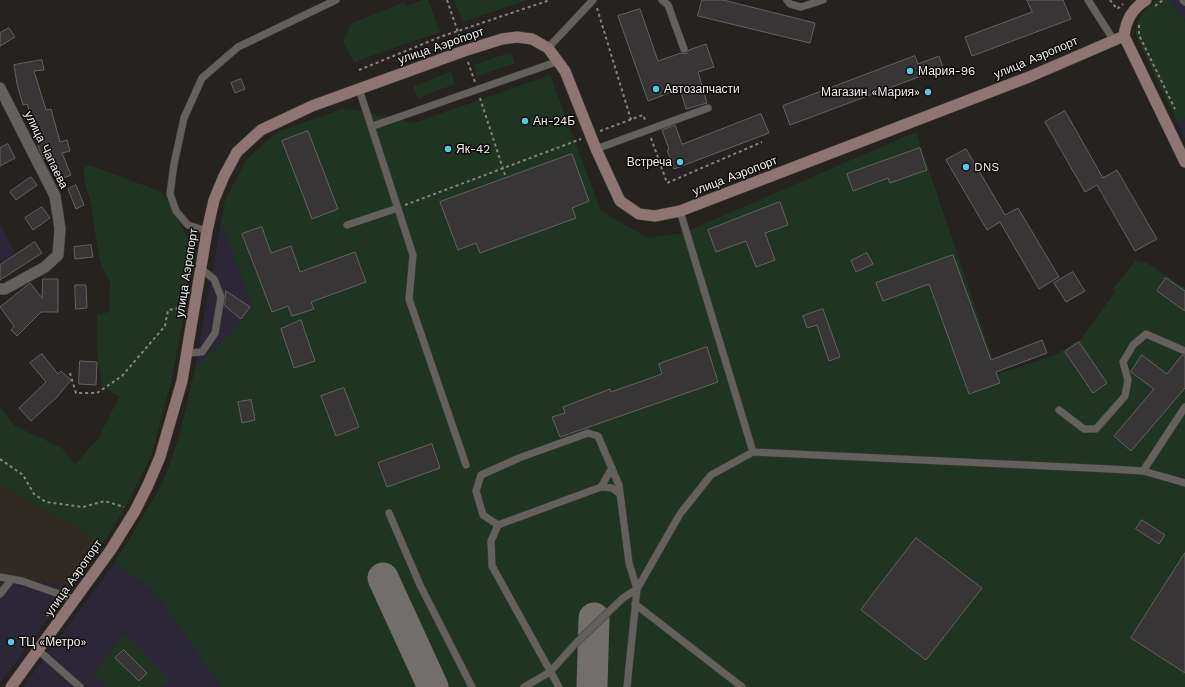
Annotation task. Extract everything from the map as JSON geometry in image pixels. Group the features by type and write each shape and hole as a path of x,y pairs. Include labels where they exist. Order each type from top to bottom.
{"main road":[{"path":"1146,0 1138,5 1125,22 1119,37 1182,148 1185,162"},
{"name":"улица Аэропорт","path":"11,687 76,600 135,511 160,457 182,381 200,268 214,200 224,176 238,152 253,136 279,120 359,89 502,39 517,37 532,39 548,48 565,71 596,149 620,201 639,214 655,216 680,211 1029,77 1119,37"}],"street":[{"name":"улица Чапаева","path":"0,88 55,196 60,229 58,255 45,267 4,289 0,289"}],"lane":[{"path":"207,231 188,225 176,211 170,194 174,164 184,118 202,78 238,47 336,0"},
{"path":"548,48 593,0"},
{"path":"662,0 668,6 684,49"},
{"path":"787,0 790,4 802,7 823,0"},
{"path":"1088,0 1119,37"},
{"path":"372,126 559,61"},
{"path":"359,89 413,255 409,299 466,465"},
{"path":"596,149 708,108"},
{"path":"348,225 398,208"},
{"path":"680,211 753,452"},
{"path":"187,353 202,352 215,333 221,297 214,278 200,268"},
{"path":"1059,410 1084,429 1096,429 1125,396 1128,380 1122,362 1133,345 1146,334 1185,351"},
{"path":"1143,471 1185,407"},
{"path":"498,524 483,515 476,491 481,475 519,458 588,433 598,436 619,485 629,563 637,589"},
{"path":"627,687 637,589 680,514 711,475 753,452 1048,464 1143,471 1185,483"},
{"path":"601,487 612,468"},
{"path":"560,687 550,672 492,566 491,541 498,524 601,487 612,488 620,494"},
{"path":"389,513 420,585 472,687"},
{"path":"0,577 64,594 76,600"},
{"path":"0,594 12,579"},
{"path":"524,687 550,672 576,643 623,598 637,589"},
{"path":"635,604 742,687"},
{"path":"38,650 80,687"}],"path":[{"path":"359,70 440,37 550,0"},
{"path":"1110,0 1116,9 1123,4 1125,7"},
{"path":"596,8 631,120"},
{"path":"1140,21 1139,35 1175,110"},
{"path":"398,208 564,146 591,134 643,116 667,183 762,142"},
{"path":"70,373 76,392 97,393 127,371 165,326 168,310 181,308"},
{"path":"0,459 23,475 34,494 46,502 84,507 105,501 135,511"},
{"path":"47,616 64,594"}],"shaded area":[{"path":"1169,0 1185,0 1185,22"},
{"path":"1185,119 1185,139 1177,122"},
{"path":"221,222 252,306 231,334 195,368"},
{"path":"0,224 15,253 4,261 0,260"},
{"path":"0,484 103,543 72,587 0,575"},
{"path":"115,562 155,593 221,687 162,687 169,679 94,674 107,687 23,687"},
{"path":"0,575 72,587 0,683"}],"green space":[{"path":"423,0 428,0 440,32 354,62 343,42 352,23 404,2 406,6"},
{"path":"454,0 527,0 463,22"},
{"path":"1158,0 1169,0 1185,22 1185,119 1177,122 1136,35 1137,23 1142,14"},
{"path":"511,52 515,63 478,76 474,65"},
{"path":"451,72 455,84 418,98 413,86"},
{"path":"550,75 601,211 648,238 683,233 916,132 998,374 1055,355 1081,339 1115,292 1112,290 1136,260 1147,263 1185,288 1185,687 221,687 155,593 115,562 160,488 170,464 181,429 195,368 231,334 252,306 221,222 225,200 246,160 277,132 345,108 414,123"},
{"path":"90,165 159,191 166,198 194,249 193,266 172,378 152,454 124,510 103,543 0,484 0,407 15,426 62,448 75,465 99,437 119,397 102,386 97,353 97,315 109,312 110,281 101,263 93,214 85,182 84,168"},
{"path":"124,633 170,680 162,687 107,687 94,674"}],"building":[{"path":"702,0 723,0 815,23 810,43 698,16"},
{"path":"1027,0 1063,0 1071,19 972,56 965,37 1032,12"},
{"path":"640,9 658,61 681,53 686,54 689,50 706,44 714,67 698,72 707,103 686,109 680,89 648,101 618,16"},
{"path":"9,28 15,37 0,46 0,33"},
{"path":"915,56 918,64 939,56 944,70 933,75 932,72 790,125 783,106"},
{"path":"42,60 44,70 34,71 46,110 51,109 60,142 67,140 70,151 62,153 71,175 61,179 52,156 44,159 39,149 36,137 39,137 27,104 23,105 17,84 14,65"},
{"path":"241,79 245,89 235,93 231,83"},
{"path":"1065,111 1103,178 1117,170 1157,239 1135,251 1097,185 1085,192 1045,122"},
{"path":"761,114 769,133 674,169 662,130 675,125 682,144"},
{"path":"308,131 338,209 312,219 282,141"},
{"path":"8,144 15,158 0,166 0,148"},
{"path":"920,148 927,170 890,183 888,178 853,191 847,174"},
{"path":"966,149 1005,215 1018,208 1059,277 1039,289 1000,222 987,230 946,160"},
{"path":"572,154 589,201 572,208 576,218 480,253 476,243 458,250 440,202"},
{"path":"31,177 37,185 16,200 10,192"},
{"path":"76,185 84,205 76,209 68,189"},
{"path":"780,202 788,225 765,233 775,260 756,267 746,241 716,252 708,230"},
{"path":"42,207 50,218 33,230 25,218"},
{"path":"262,227 271,253 291,246 300,272 355,252 366,282 311,302 314,309 292,316 288,306 272,312 242,234"},
{"path":"35,242 42,253 0,280 0,265"},
{"path":"91,245 93,257 75,259 74,247"},
{"path":"867,253 873,264 856,272 851,261"},
{"path":"953,255 991,360 1042,340 1047,353 996,372 1000,383 969,394 929,284 883,301 876,283"},
{"path":"1073,272 1085,291 1066,302 1054,283"},
{"path":"1166,278 1185,291 1185,311 1157,291"},
{"path":"43,279 58,279 58,312 41,312 17,336 11,330 14,326 0,307 30,283 42,298"},
{"path":"75,285 86,285 87,308 76,309"},
{"path":"226,291 250,307 241,319 225,306"},
{"path":"823,309 840,357 829,361 817,325 807,328 803,316"},
{"path":"301,320 315,361 294,368 281,329"},
{"path":"1079,342 1107,383 1093,393 1065,352"},
{"path":"707,347 718,382 560,437 552,417 565,413 563,407 610,389 611,392 662,374 659,364"},
{"path":"42,354 58,374 61,371 71,380 57,397 31,421 19,408 46,382 30,363"},
{"path":"1142,355 1167,374 1182,355 1185,356 1185,388 1131,451 1114,436 1154,389 1131,372"},
{"path":"80,361 97,362 96,385 79,384"},
{"path":"344,388 359,427 336,436 321,396"},
{"path":"251,400 255,420 242,423 238,402"},
{"path":"432,444 440,468 387,487 378,463"},
{"path":"1142,520 1165,535 1159,544 1136,529"},
{"path":"916,538 982,588 926,660 861,610"},
{"path":"1185,553 1185,673 1131,638"},
{"path":"124,650 147,673 139,681 115,658"}],"taxiway":[{"path":"383,578 433,687"},
{"path":"592,687 594,618"}],"place":[{"name":"Мария-96","path":"910,71"},
{"name":"Автозапчасти","path":"656,89"},
{"name":"Магазин «Мария»","path":"928,92"},
{"name":"Ан-24Б","path":"525,121"},
{"name":"Як-42","path":"448,149"},
{"name":"Встреча","path":"680,162"},
{"name":"DNS","path":"966,167"},
{"name":"ТЦ «Метро»","path":"11,642"}]}
